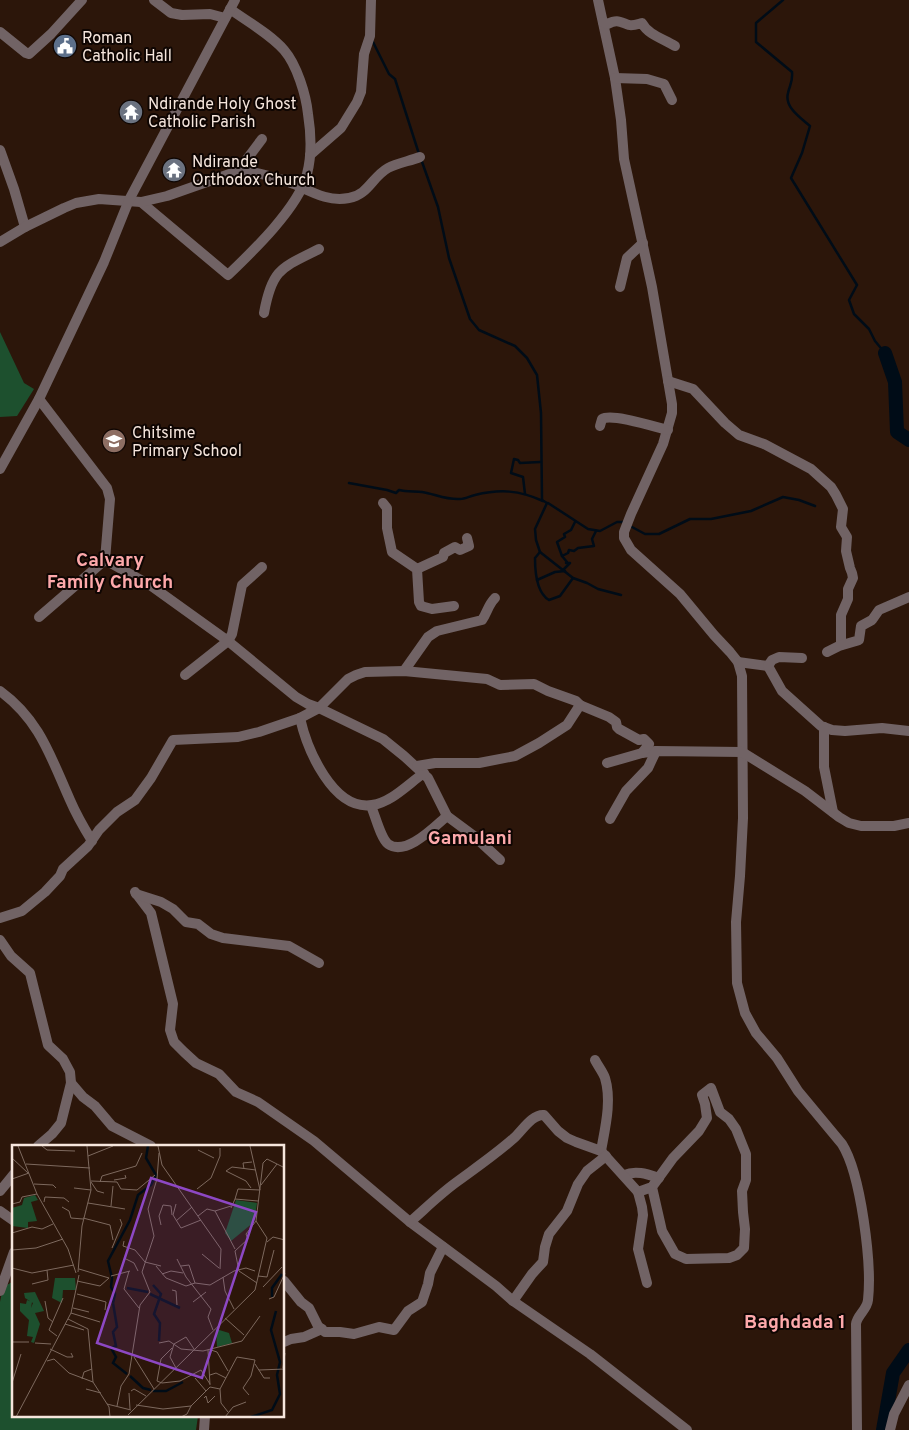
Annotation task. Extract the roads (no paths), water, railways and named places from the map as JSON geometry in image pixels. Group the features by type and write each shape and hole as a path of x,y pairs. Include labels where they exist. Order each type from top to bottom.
{"street":[{"path":"0,32 29,54 51,34 82,0"},
{"path":"141,202 228,275 267,236 302,189 310,155 306,98 292,60 284,50 230,9 210,14 182,15 171,13 154,0"},
{"path":"310,155 341,128 361,92 364,54 370,36 371,0"},
{"path":"598,0 615,78 624,159 643,243 672,413 658,458 631,514 624,532 624,538 631,550 680,594 714,636 730,652 738,662 742,676 743,818 736,922 737,983 745,1013 756,1033 777,1058 798,1091 846,1152 854,1178 868,1244 868,1298 866,1307 856,1320 857,1430"},
{"path":"0,470 39,399 104,262 129,200 230,9"},
{"path":"602,22 608,24 613,21 622,21 628,25 642,23 645,28 665,42 675,46"},
{"path":"615,78 647,79 664,84 672,100"},
{"path":"238,171 262,140"},
{"path":"0,150 25,227"},
{"path":"2,240 76,203 99,198 141,202 176,193 238,171 248,171 293,184 320,196 339,199 350,198 367,189 389,167 420,157"},
{"path":"620,287 627,258 643,243"},
{"path":"264,313 273,279 282,268 319,249"},
{"path":"668,381 693,389 739,435 764,444 811,469 831,487 843,509 841,527 847,537 846,551 852,573 848,589 848,599 841,615 841,645"},
{"path":"39,399 107,488 110,499 105,560 39,617"},
{"path":"600,426 602,419 606,417 668,430"},
{"path":"383,504 387,508 387,528 392,552 417,569"},
{"path":"417,569 443,557 444,553 454,547 460,550 469,546 467,538"},
{"path":"105,560 150,585 228,641 296,697 383,739 420,770 432,784 447,816 474,836 500,860"},
{"path":"185,675 228,641 232,634 242,584 262,567"},
{"path":"417,569 419,602 421,606 432,609 454,606"},
{"path":"404,671 428,637 437,631 482,620 488,612 488,606 495,598"},
{"path":"827,652 841,645 859,640 861,626 872,620 879,610 909,598"},
{"path":"768,666 772,660 779,657 802,658"},
{"path":"738,662 768,666"},
{"path":"768,666 782,691 812,719 824,727 832,730 846,731 882,728 909,731"},
{"path":"0,918 22,911 45,892 60,876 63,869 92,841 99,830 117,812 135,800 142,792 173,740 238,737 300,718 319,708 337,689 356,674 404,671 487,679 500,685 534,684 548,692 576,701 580,705 609,717 615,721 619,729 650,744 642,753"},
{"path":"0,692 19,707 48,748 70,801 92,841"},
{"path":"300,718 313,755 333,787 347,801 354,804 371,806 391,798 420,770 451,762 479,763 515,756 567,725 580,705"},
{"path":"824,727 824,767 833,812"},
{"path":"610,819 626,790 648,768 656,751"},
{"path":"607,763 656,751 742,752 805,791 848,823 861,826 894,826 909,822"},
{"path":"371,806 383,838 388,844 393,846 412,845 447,816"},
{"path":"319,963 289,946 223,938 211,934 198,924 186,922 173,909 162,902 136,893 151,914 155,926 163,966 172,994 173,1004 170,1030 174,1042 196,1063 219,1074 236,1092 258,1102 314,1141 410,1222 496,1286 513,1301 590,1354 687,1430"},
{"path":"0,940 11,956 30,972 48,1045 63,1059 70,1072 71,1083 61,1123 39,1145"},
{"path":"513,1301 543,1262 549,1234 567,1211 578,1184 604,1153 607,1090 605,1077 595,1060"},
{"path":"71,1083 82,1097 95,1106 112,1126 149,1145"},
{"path":"638,1192 652,1188 674,1158 699,1131 707,1118 706,1104 702,1095 711,1088 720,1112 729,1119 736,1129 746,1154 746,1180 742,1191 742,1210 746,1238 742,1251 729,1258 686,1259 675,1254 662,1231 652,1188"},
{"path":"410,1222 443,1193 486,1161 537,1116 544,1115 567,1138 604,1153 638,1192 643,1215 638,1249 647,1283"},
{"path":"624,1175 630,1172 640,1172 659,1178"},
{"path":"0,1191 12,1176"},
{"path":"0,1211 12,1220"},
{"path":"285,1283 301,1302 309,1308 318,1326 325,1332 354,1334 378,1326 379,1328 394,1330 408,1311 422,1302 430,1273 443,1247"},
{"path":"0,1290 12,1257"},
{"path":"285,1342 304,1337 322,1329"},
{"path":"890,1430 894,1414 905,1401 909,1385"}],"waterway":[{"path":"783,0 756,23 756,42 792,72 792,81 787,98 788,103 794,112 810,126 802,153 791,178 857,285 849,300 854,314 869,329 875,341 885,353"},
{"path":"372,40 389,74 395,79 419,154"},
{"path":"421,159 438,207 449,258 470,319 479,330 515,346 527,358 537,375 541,413 542,500 547,503 535,529 540,552 573,578 598,589 621,595"},
{"path":"885,353 895,382 897,432 909,440"},
{"path":"525,494 523,477 511,473 514,459 520,463 540,462"},
{"path":"349,483 396,493 399,490 419,492 455,499 464,499 475,495 501,491 518,493 543,501"},
{"path":"632,527 645,534 659,534 690,519 711,519 751,511 783,497 815,506"},
{"path":"548,503 588,529 600,531 617,522 623,522"},
{"path":"563,570 570,563 566,563 557,542 565,537 564,534 571,530 575,522"},
{"path":"562,556 568,553 569,550 574,551 578,548 594,546 592,539 596,531"},
{"path":"540,552 535,558 536,576 539,587 545,597 549,600 560,596 573,578"},
{"path":"537,580 555,572 565,571"},
{"path":"883,1430 893,1373 909,1350"}],"place":[{"name":"Roman Catholic Hall","path":"65,46"},
{"name":"Ndirande Holy Ghost Catholic Parish","path":"131,112"},
{"name":"Ndirande Orthodox Church","path":"174,170"},
{"name":"Chitsime Primary School","path":"114,441"}],"district":[{"name":"Calvary Family Church","path":"110,570"},
{"name":"Gamulani","path":"470,837"},
{"name":"Baghdada 1","path":"795,1321"}]}
